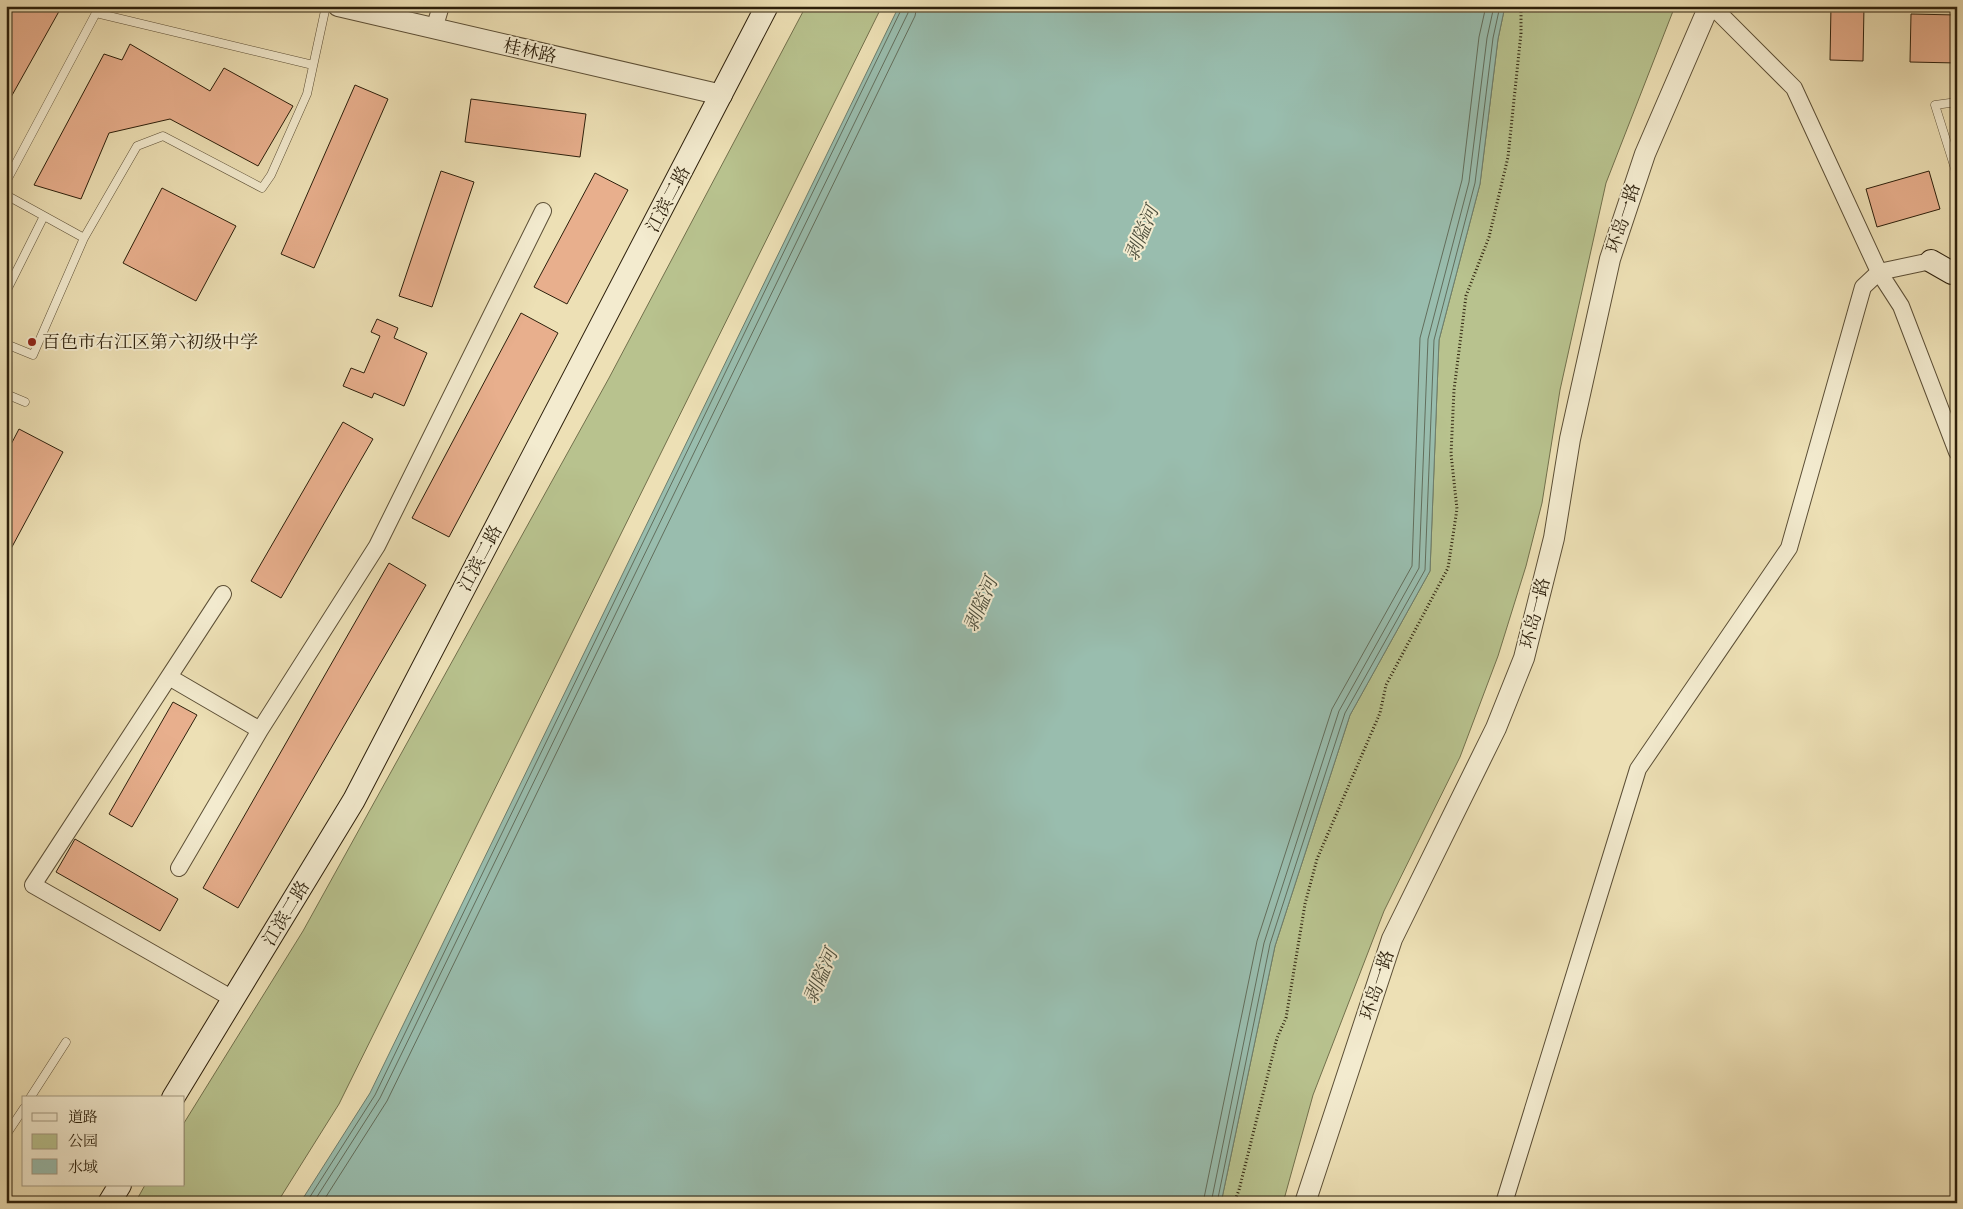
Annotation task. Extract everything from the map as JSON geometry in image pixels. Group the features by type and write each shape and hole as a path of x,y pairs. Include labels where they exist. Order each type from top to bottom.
{"main road":[{"name":"江滨二路","path":"174,1096 354,800 767,6"},
{"path":"1931,260 1957,254"},
{"path":"1931,260 1952,272 1957,272"},
{"path":"109,1203 119,1186"}],"street":[{"name":"桂林路","path":"338,6 722,95"},
{"path":"434,29 441,6"},
{"path":"1710,6 1794,88 1879,272 1901,306 1957,452"},
{"name":"环岛一路","path":"1306,1203 1392,939 1496,728 1524,658 1554,538 1570,439 1610,260 1644,154 1710,6"},
{"path":"179,868 260,730 377,546 543,211"},
{"path":"1504,1203 1638,769 1789,548 1864,287 1879,272 1931,260"},
{"path":"224,594 33,885 233,999"},
{"path":"169,677 260,730"}],"lane":[{"path":"6,344 33,355 84,238 137,146 163,136 262,188 271,175 307,94 326,6"},
{"path":"6,182 96,13 313,65"},
{"path":"1957,102 1935,105 1957,175"},
{"path":"6,194 84,238"},
{"path":"6,292 44,216"},
{"path":"6,394 25,402"},
{"path":"31,1096 66,1042"},
{"path":"6,1135 22,1111"}],"path":[{"path":"1234,1203 1239,1190 1277,1038 1286,1018 1305,904 1317,858 1380,712 1386,685 1448,568 1456,508 1451,454 1454,390 1466,296 1489,238 1508,157 1521,33 1521,6"}],"green space":[{"path":"806,6 882,6 339,1104 277,1203 135,1203 144,1186 185,1186 185,1121 303,931 609,378"},
{"path":"1505,6 1675,6 1606,183 1560,390 1542,503 1526,566 1498,656 1460,757 1384,911 1313,1095 1283,1203 1221,1203 1275,946 1350,715 1430,571 1439,340 1480,184 1498,39"}],"water":[{"name":"剥隘河","path":"899,6 1505,6 1498,39 1480,184 1439,340 1430,571 1350,715 1275,946 1221,1203 300,1203 370,1093"}],"building":[{"path":"6,6 62,6 6,106"},
{"path":"1831,6 1864,6 1863,61 1830,60"},
{"path":"1911,14 1957,15 1957,63 1910,62"},
{"path":"130,44 210,91 224,68 293,106 258,166 170,119 109,133 81,199 34,185 104,54 122,60"},
{"path":"355,85 388,99 314,268 281,254"},
{"path":"471,99 586,114 580,157 465,142"},
{"path":"441,171 474,182 432,307 399,296"},
{"path":"1929,171 1940,209 1877,227 1866,189"},
{"path":"595,173 628,190 567,304 534,287"},
{"path":"162,188 236,226 196,301 123,263"},
{"path":"521,313 558,333 449,537 412,518"},
{"path":"377,319 398,328 394,338 427,353 404,406 374,393 372,398 343,386 351,368 364,373 380,336 371,332"},
{"path":"343,422 373,439 281,598 251,581"},
{"path":"19,429 63,452 6,558 6,454"},
{"path":"389,563 426,585 238,908 203,888"},
{"path":"173,702 197,715 132,827 109,814"},
{"path":"75,839 178,899 160,931 56,872"}],"place":[{"name":"百色市右江区第六初级中学","path":"32,342"}]}
